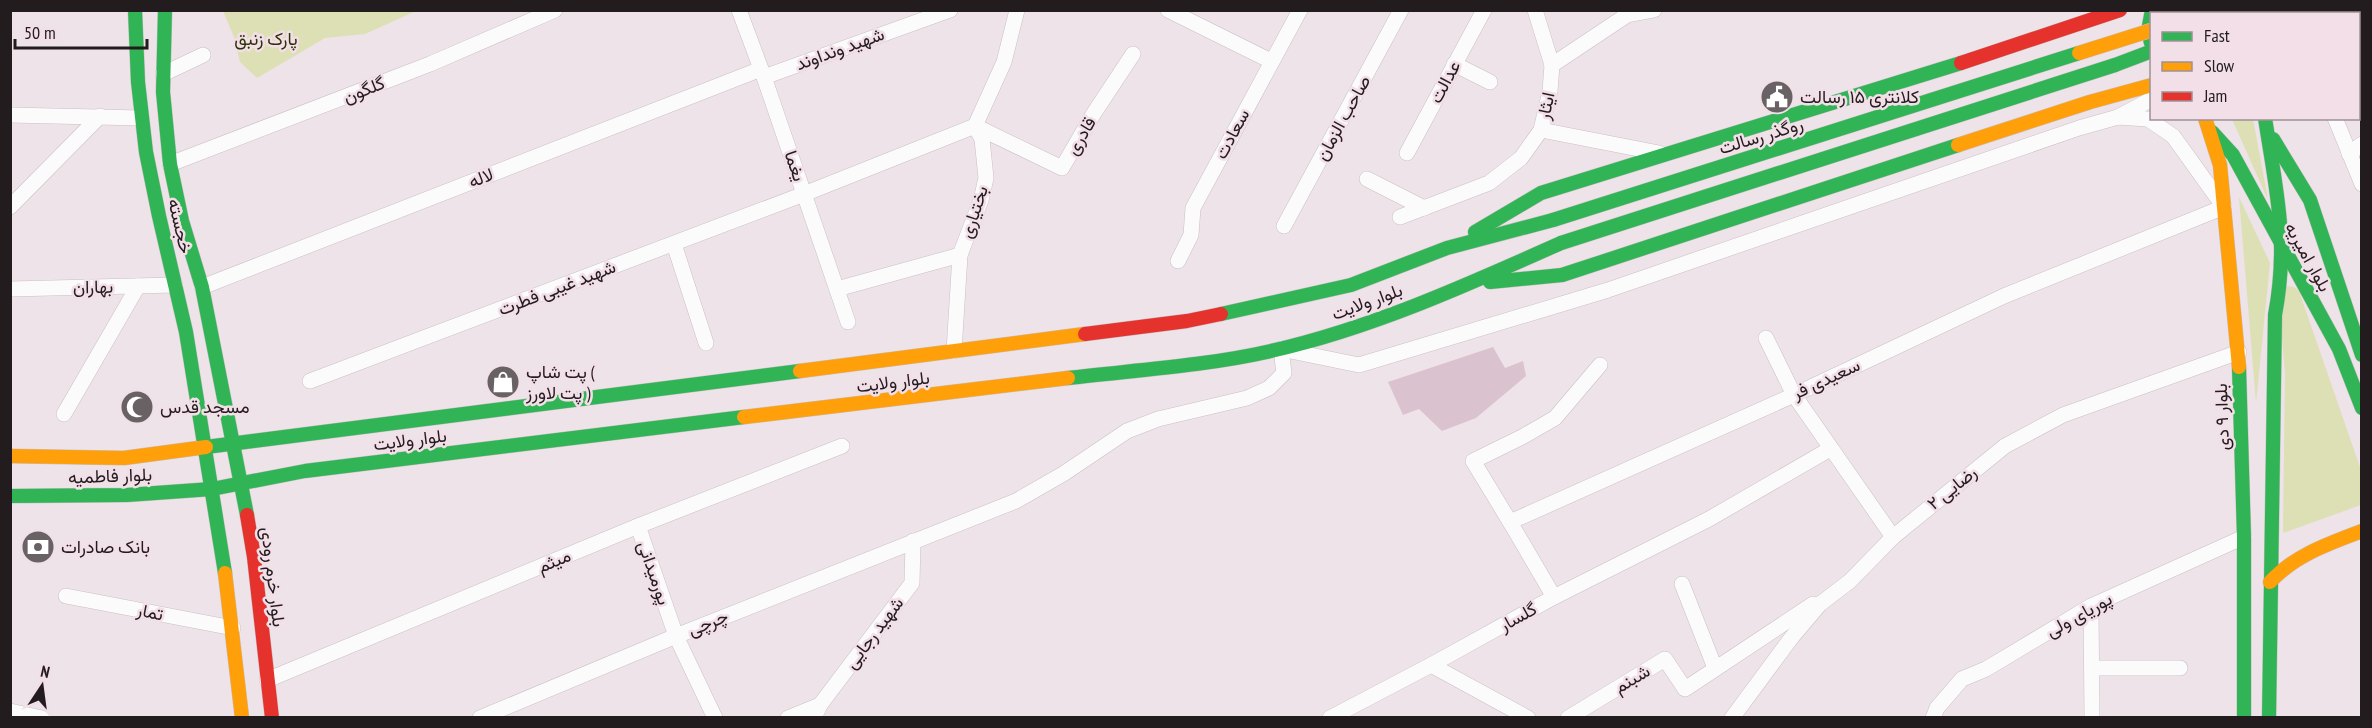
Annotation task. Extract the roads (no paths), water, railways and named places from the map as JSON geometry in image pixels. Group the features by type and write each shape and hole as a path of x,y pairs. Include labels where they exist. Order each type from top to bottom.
{"main road":[{"name":"خجسته","path":"135,10 135,63 141,118 154,198 186,330 206,447"},
{"name":"خجسته","path":"165,10 163,74 170,164 182,221 201,286 233,443"},
{"path":"1447,248 1541,193 2065,31 2120,10"},
{"path":"2150,20 2148,31 2150,44"},
{"name":"روگذر رسالت","path":"1553,220 2150,30"},
{"path":"2065,31 2082,44 2094,64 2096,84 2090,102"},
{"name":"بلوار ولایت","path":"212,489 305,471 1077,378 1281,349 1340,332 1463,287 1561,243 2115,65 2150,50"},
{"path":"1463,287 1493,281 1562,275 2090,102 2150,85"},
{"path":"2266,123 2277,190 2283,249 2280,289 2275,315 2269,717"},
{"name":"بلوار امیریه","path":"2266,123 2310,200 2361,355"},
{"name":"بلوار ۹ دی","path":"2207,124 2220,165 2239,352 2244,537 2244,717"},
{"name":"بلوار امیریه","path":"2207,124 2233,155 2339,349 2361,408"},
{"name":"بلوار ولایت","path":"206,447 1186,321 1287,301 1351,285 1447,248 1553,220"},
{"name":"بلوار خرم رودی","path":"233,443 254,557 272,717"},
{"path":"206,447 233,628 242,717"},
{"name":"بلوار فاطمیه","path":"17,460 124,458 206,447"},
{"name":"بلوار فاطمیه","path":"18,493 127,495 212,489"},
{"path":"2270,582 2281,569 2295,560 2361,531"}],"street":[{"name":"گلگون","path":"170,164 419,69 555,10"},
{"name":"یغما","path":"739,10 763,73 848,322"},
{"name":"شهید ونداوند","path":"763,73 950,10"},
{"path":"975,126 1004,62 1017,10"},
{"path":"1168,10 1271,61"},
{"name":"سعادت","path":"1178,261 1191,235 1193,208 1300,10"},
{"name":"صاحب الزمان","path":"1284,226 1401,10"},
{"name":"عدالت","path":"1407,153 1484,10"},
{"path":"1535,10 1552,65 1619,13 1654,10"},
{"name":"قادری","path":"975,126 1062,168 1094,113 1133,54"},
{"path":"163,74 203,55"},
{"path":"1454,64 1490,82"},
{"name":"ایثار","path":"1400,217 1490,183 1521,158 1541,130 1550,91 1552,65"},
{"name":"لاله","path":"201,286 763,73"},
{"path":"1281,349 1359,365 1608,290 2079,128 2118,117 2150,100"},
{"path":"10,116 141,118"},
{"path":"10,207 100,116"},
{"path":"2118,117 2148,119 2173,136 2224,207"},
{"path":"2336,120 2361,184"},
{"name":"شهید غیبی فطرت","path":"310,381 674,244 975,126"},
{"name":"بختیاری","path":"954,351 960,255 985,185 986,161 982,139 975,126"},
{"path":"1541,130 1665,155"},
{"path":"2349,154 2361,144"},
{"path":"1366,179 1424,208"},
{"name":"سعیدی فر","path":"1510,522 1794,395 2004,296 2224,207"},
{"path":"674,244 706,344"},
{"path":"837,289 960,255"},
{"name":"بهاران","path":"10,289 175,285"},
{"path":"64,414 138,286"},
{"path":"1766,338 1794,395 1830,450 1893,537"},
{"name":"چرچی","path":"480,717 675,636 1016,501 1063,474 1127,431 1158,419 1247,398 1269,388 1284,373 1281,349"},
{"name":"رضایی ۲","path":"1732,717 1820,604 1850,581 1893,537 1952,487 2015,441 2063,415 2239,352"},
{"path":"1554,597 1473,460 1522,437 1555,418 1600,365"},
{"name":"میثم","path":"267,680 638,526 842,447"},
{"name":"گلسار","path":"1330,717 1431,665 1554,597 1708,519 1830,450"},
{"name":"پورمیدانی","path":"638,526 675,636 715,717"},
{"name":"پوریای ولی","path":"1934,717 1937,708 1962,679 1986,669 2091,606 2244,537"},
{"name":"شهید رجایی","path":"817,711 912,584 913,541"},
{"name":"شبنم","path":"1568,717 1665,659 1685,689 1850,581"},
{"path":"1682,584 1715,668"},
{"name":"تمار","path":"66,596 233,628"},
{"path":"2091,606 2092,717"},
{"path":"1431,665 1528,717"},
{"path":"2092,668 2180,668"},
{"path":"10,711 42,717"},
{"path":"788,717 817,711"}],"place":[{"name":"کلانتری ۱۵ رسالت","path":"1777,97"},
{"name":"پت شاپ ( پت لاورز )","path":"503,382"},
{"name":"مسجد قدس","path":"137,407"},
{"name":"بانک صادرات","path":"38,547"}],"park label":[{"name":"پارک زنبق","path":"266,39"}]}
